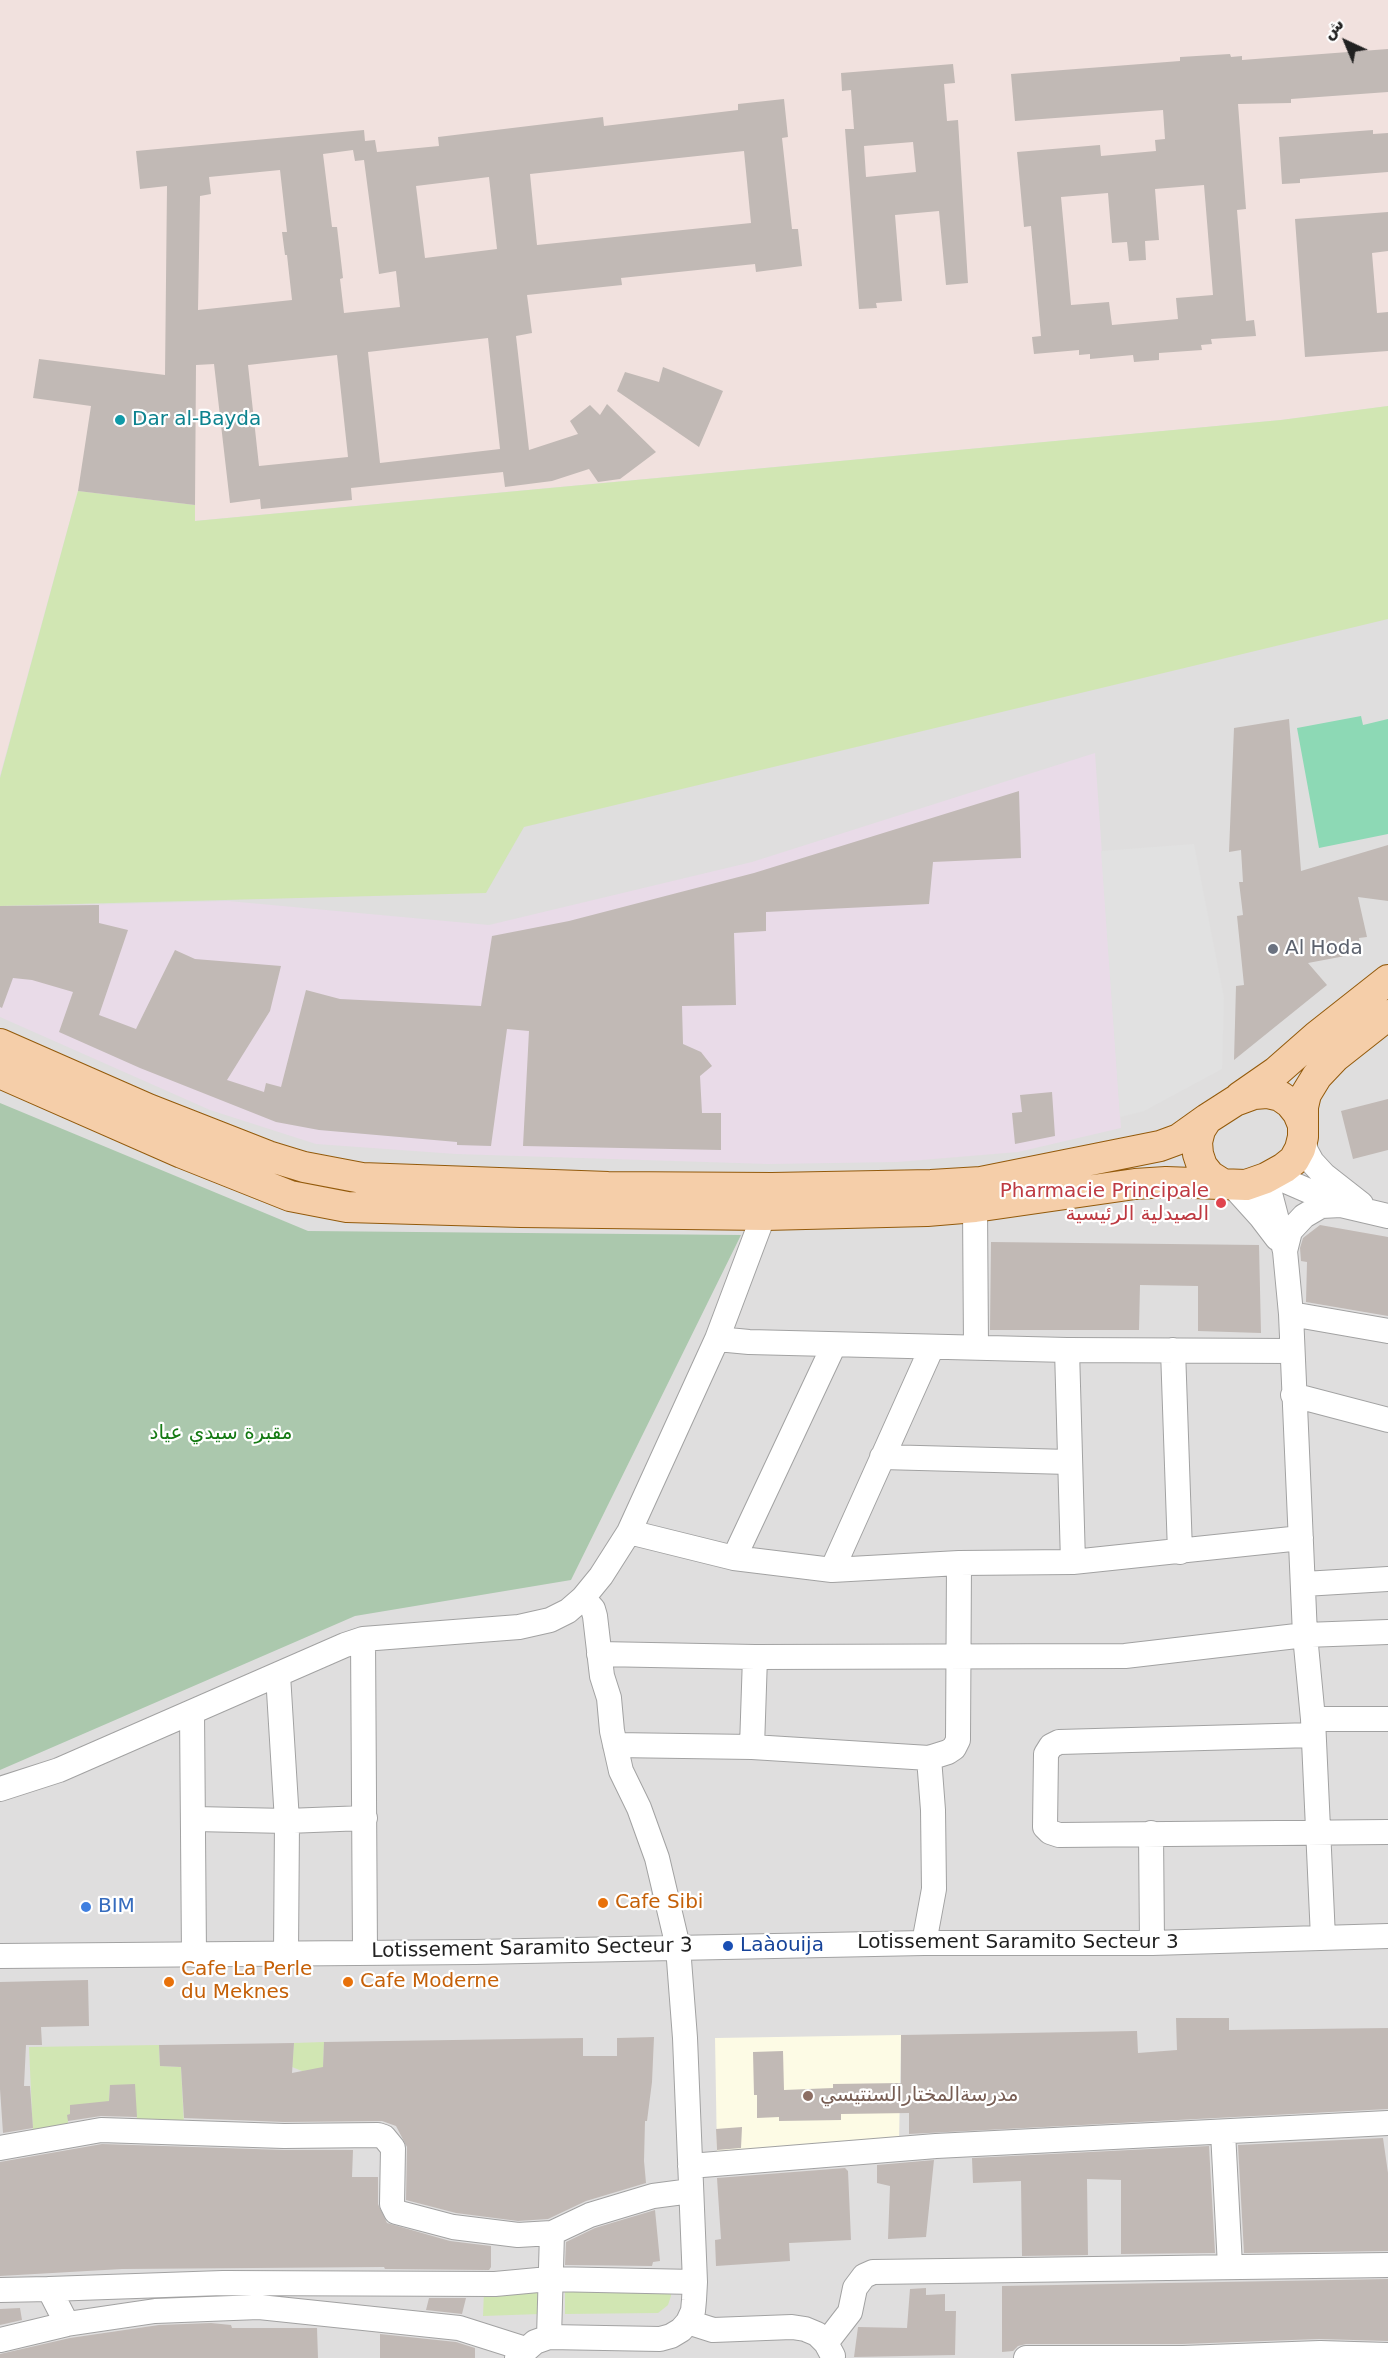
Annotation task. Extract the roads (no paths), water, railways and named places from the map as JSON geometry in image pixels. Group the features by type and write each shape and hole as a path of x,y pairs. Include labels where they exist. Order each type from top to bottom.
{"main road":[{"path":"769,1201 981,1182 1160,1146 1179,1139 1276,1072 1388,980"},
{"path":"0,1073 143,1121 304,1167 362,1178 521,1198 608,1187 769,1201 927,1210 975,1207 1135,1184 1166,1182 1246,1185 1269,1177 1294,1160 1300,1149 1306,1094 1317,1076 1335,1057 1388,1015"},
{"path":"0,1044 143,1121"},
{"path":"1234,1101 1254,1094 1267,1093 1280,1096 1298,1113 1303,1131"},
{"path":"1207,1119 1198,1136 1198,1154 1202,1166 1210,1176 1227,1184"}],"street":[{"path":"1303,1131 1306,1151 1324,1175 1380,1214"},
{"path":"1269,1177 1341,1204 1380,1214"},
{"path":"1269,1177 1285,1251 1291,1314 1305,1635 1313,1727 1323,1938"},
{"path":"1227,1184 1262,1216 1285,1251"},
{"path":"0,1789 60,1770 345,1645 363,1640 519,1627 550,1620 568,1611 583,1598 601,1576 629,1532 717,1339 769,1201"},
{"path":"1285,1251 1290,1231 1304,1216 1321,1206 1341,1204"},
{"path":"975,1207 976,1347"},
{"path":"1291,1314 1388,1331"},
{"path":"717,1339 834,1345 1067,1350 1292,1351"},
{"path":"734,1558 834,1345"},
{"path":"832,1570 932,1347"},
{"path":"1067,1350 1073,1562"},
{"path":"1173,1350 1180,1552"},
{"path":"1293,1395 1388,1420"},
{"path":"882,1456 1069,1462"},
{"path":"629,1532 734,1558 832,1570 959,1563 1073,1562 1301,1538"},
{"path":"615,1745 752,1747 929,1758 948,1752 954,1748 958,1740 959,1563"},
{"path":"1304,1584 1388,1580"},
{"path":"0,2340 67,2324 155,2311 259,2307 459,2328 521,2353 535,2342 549,2337 660,2339 681,2330 688,2322 693,2312 695,2282 685,2038 678,1947 657,1858 639,1808 621,1771 609,1698 602,1676 595,1616 593,1609 583,1598"},
{"path":"599,1654 959,1658 1125,1656 1305,1635 1388,1632"},
{"path":"363,1640 365,1953"},
{"path":"752,1747 754,1657"},
{"path":"278,1675 287,1821 286,1953"},
{"path":"192,1712 195,1819 194,1955"},
{"path":"1388,1719 1313,1727 1059,1742 1050,1746 1046,1754 1045,1827 1050,1832 1059,1835 1388,1832"},
{"path":"924,1943 933,1889 933,1810 929,1758"},
{"path":"195,1819 287,1821 365,1818"},
{"path":"1151,1833 1152,1943"},
{"name":"Lotissement Saramito Secteur 3","path":"0,1956 365,1953 924,1943 1152,1943 1388,1936"},
{"path":"690,2166 959,2145 1388,2123"},
{"path":"0,2148 101,2130 285,2136 378,2135 384,2137 393,2148 392,2204 396,2212 464,2228 518,2235 552,2233 601,2212 654,2196 691,2191"},
{"path":"1223,2132 1230,2266"},
{"path":"549,2337 552,2233"},
{"path":"688,2322 713,2330 792,2327 805,2329 817,2334 830,2350 850,2312 855,2288 864,2276 873,2272 1388,2265"},
{"path":"0,2290 223,2283 495,2284 549,2279 695,2282"},
{"path":"49,2289 67,2324"},
{"path":"1026,2358 1182,2358 1320,2353 1388,2355"}],"place":[{"name":"Dar al-Bayda","path":"120,420"},
{"name":"Al Hoda","path":"1273,949"},
{"name":"Pharmacie Principale الصيدلية الرئيسية","path":"1221,1203"},
{"name":"Cafe Sibi","path":"603,1903"},
{"name":"BIM","path":"86,1907"},
{"name":"Laàouija","path":"728,1946"},
{"name":"Cafe La Perle du Meknes","path":"169,1982"},
{"name":"Cafe Moderne","path":"348,1982"},
{"name":"مدرسةالمختارالسنتيسي","path":"808,2096"}],"park label":[{"name":"مقبرة سيدي عياد","path":"221,1434"}]}
